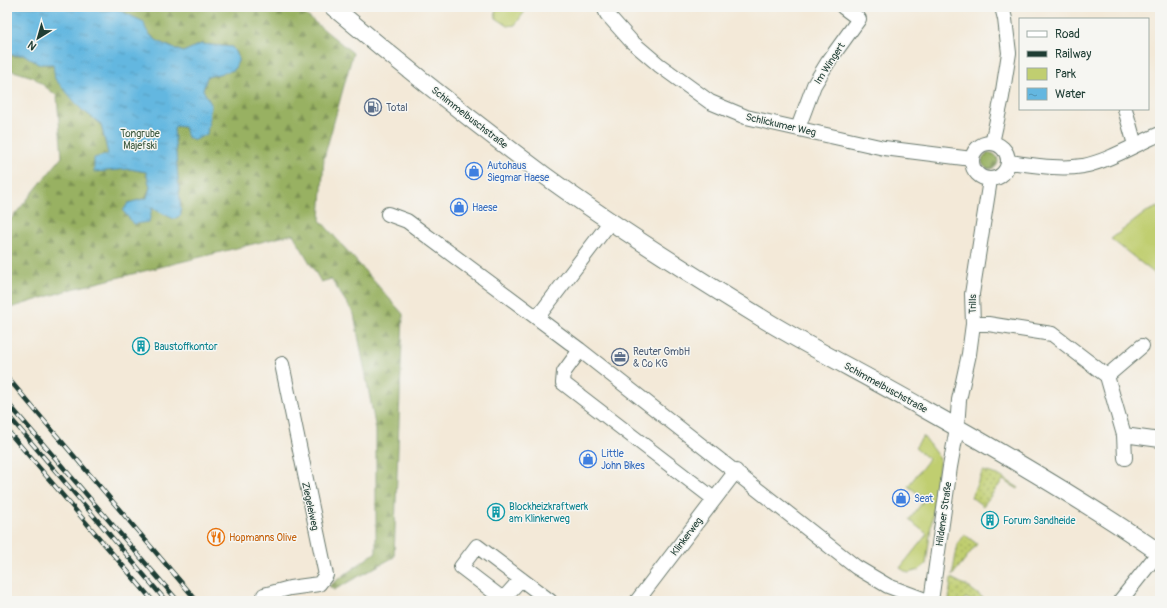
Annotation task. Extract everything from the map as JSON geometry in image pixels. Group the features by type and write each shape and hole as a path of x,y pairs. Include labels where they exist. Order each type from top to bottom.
{"main road":[{"name":"Schimmelbuschstraße","path":"334,7 455,106 544,174 659,253 766,320 958,428 1099,513 1159,553"}],"street":[{"name":"Schlickumer Weg","path":"604,7 607,14 631,41 659,65 710,102 746,117 884,148 972,159"},
{"name":"Im Wingert","path":"798,128 814,85 828,62 859,19 843,7"},
{"path":"992,143 1002,97 1009,53 1002,7"},
{"path":"1126,110 1135,145"},
{"path":"1009,162 1058,168 1083,166 1101,161 1160,134"},
{"path":"985,143 992,143 1000,145 1008,156 1009,162 1007,169 1002,175 996,179 990,180 982,178 976,173 972,159 974,152 979,147 985,143"},
{"name":"Trills","path":"958,428 959,400 969,354 972,324 972,294 990,180"},
{"path":"388,214 407,221 580,350 736,471 856,567 888,586 928,601"},
{"path":"537,318 612,221"},
{"path":"972,324 988,324 1052,334 1108,376 1124,436 1125,458"},
{"path":"1108,376 1142,346"},
{"path":"580,350 564,372 563,383 714,499"},
{"name":"Ziegeleiweg","path":"266,601 264,595 290,588 319,584 326,575 282,364"},
{"name":"Hildener Straße","path":"931,601 950,467 958,428"},
{"path":"1124,436 1160,440"},
{"name":"Klinkerweg","path":"637,601 736,471"},
{"path":"1120,601 1159,553"},
{"path":"521,579 550,601"}],"green space":[{"name":"Tongrube Majefski","path":"97,7 296,7 353,53 324,158 320,220 403,314 394,557 334,590 329,586 376,552 376,430 354,314 331,279 321,282 293,234 72,289 7,309 7,224 62,157 57,96 33,77 7,69 7,55 25,55 38,64 53,64 81,109 101,124 108,154 94,171 130,169 146,172 150,187 146,198 128,203 181,215 174,129 176,126 184,127 211,104 203,90 207,77 234,70 239,59 232,47 201,44 183,52 157,41 145,29 117,9 101,11"},
{"path":"495,7 526,7 526,10 515,25 508,26 496,18"},
{"path":"990,153 997,158 998,161 993,168 990,169 983,164 982,161 987,154"},
{"path":"1158,207 1160,209 1159,277 1111,239 1146,212"},
{"path":"923,436 940,459 926,564 919,570 908,573 900,568 927,534 909,520 925,499 908,486 929,459 915,448"},
{"path":"983,471 998,475 1019,488 1018,489 1003,480 983,506 971,497"},
{"path":"964,534 977,544 952,576 958,543"},
{"path":"951,578 967,586 987,601 973,601 965,598 963,601 949,601"}],"water":[{"path":"7,7 97,7 101,11 117,9 144,22 149,33 159,42 183,52 201,44 232,47 239,59 234,70 207,77 203,90 211,104 207,134 195,140 187,137 184,127 176,126 174,129 181,215 174,219 152,208 149,222 134,224 123,211 128,203 147,198 150,187 146,172 130,169 94,172 94,158 108,154 101,124 81,109 55,79 53,64 38,64 25,55 7,55"}],"railway":[{"path":"7,377 197,601"},
{"path":"7,402 178,601"},
{"path":"7,414 166,601"},
{"path":"7,430 153,601"}],"place":[{"name":"Total","path":"373,107"},
{"name":"Autohaus Siegmar Haese","path":"474,171"},
{"name":"Haese","path":"459,207"},
{"name":"Baustoffkontor","path":"141,346"},
{"name":"Reuter GmbH & Co KG","path":"620,357"},
{"name":"Little John Bikes","path":"588,459"},
{"name":"Seat","path":"901,498"},
{"name":"Blockheizkraftwerk am Klinkerweg","path":"496,512"},
{"name":"Forum Sandheide","path":"990,520"},
{"name":"Hopmanns Olive","path":"216,537"}]}
